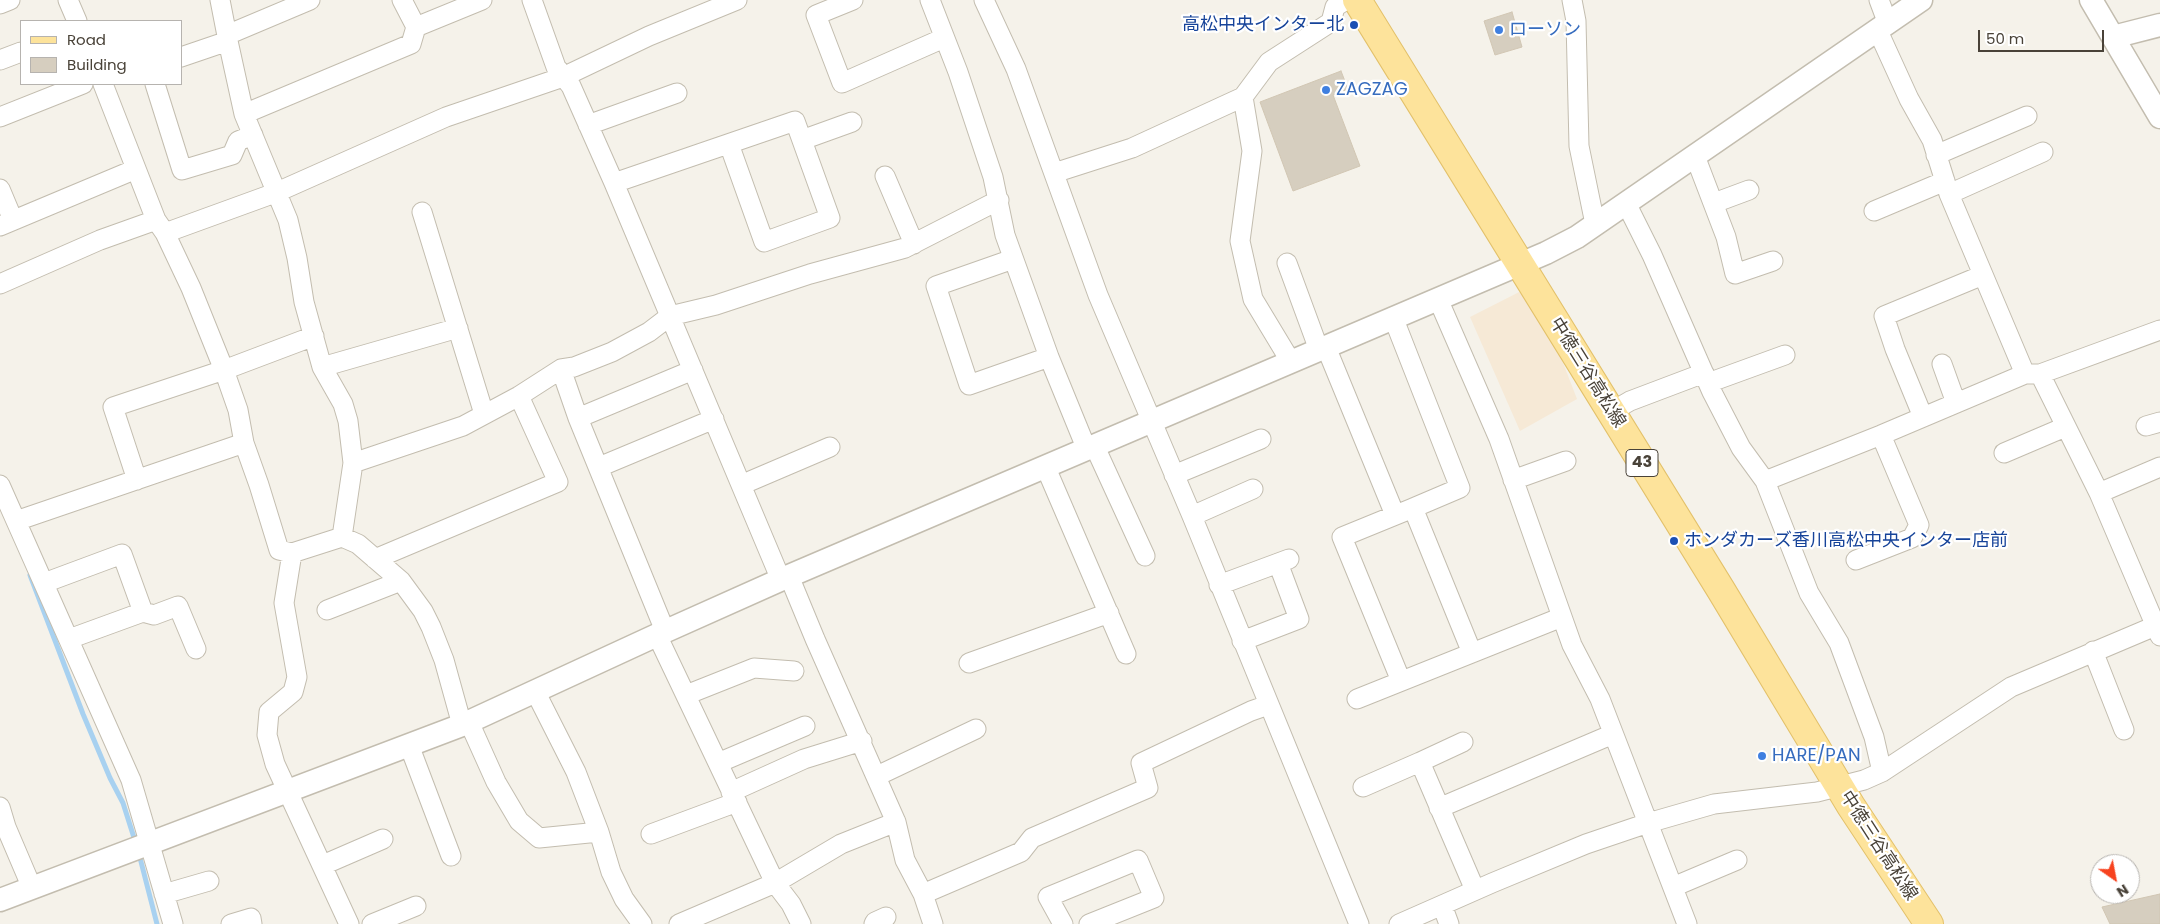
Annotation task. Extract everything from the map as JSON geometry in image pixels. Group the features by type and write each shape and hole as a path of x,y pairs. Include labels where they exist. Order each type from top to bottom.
{"main road":[{"name":"中徳三谷高松線","path":"1357,0 1839,786 1929,924"}],"street":[{"path":"0,4 10,0"},
{"path":"68,0 77,20"},
{"path":"220,0 244,114 275,193 288,220 297,258 304,302 322,368 343,404 348,421 353,463 342,537"},
{"path":"182,57 310,0"},
{"path":"244,114 411,44 416,27 402,0"},
{"path":"416,27 482,0"},
{"path":"532,0 556,67 570,86 588,124 741,485 862,741 896,822 905,860 923,894 933,924"},
{"path":"0,284 100,240 161,227 275,193 446,117 563,77 650,36 737,0"},
{"path":"853,0 816,15 842,83 944,38"},
{"path":"930,0 958,72 999,200 1005,235 1049,356 1091,448 1140,526 1145,556"},
{"path":"984,0 1016,69 1147,424 1174,475 1192,516 1242,641 1259,708 1359,924"},
{"path":"1054,173 1132,148 1242,97 1269,62 1331,22 1335,7 1346,0"},
{"path":"1572,0 1576,21 1579,146 1596,224"},
{"path":"1399,924 1586,844 1648,822 1714,804 1817,792 1882,772 2011,687 2093,651 2159,629 2099,493 2065,427 2032,374 1983,275 1947,188 1932,140 1909,100 1883,28 1879,0"},
{"path":"0,900 466,724 661,633 785,578 1521,265 1577,237 1921,0"},
{"path":"2091,0 2160,117"},
{"path":"2113,37 2160,25"},
{"path":"0,60 20,52"},
{"path":"0,117 80,85"},
{"path":"103,85 136,169 161,227 191,288 224,370 238,410 244,443 259,484 279,550 292,554 342,537 358,544 401,581 423,611 431,627 466,724 519,821 539,838 599,832"},
{"path":"154,85 182,170 232,155 238,141 253,136"},
{"path":"588,124 678,94"},
{"path":"1242,97 1252,151 1240,241 1253,299 1290,362"},
{"path":"1936,155 2027,116"},
{"path":"614,183 795,121 830,218 764,242 729,144"},
{"path":"802,140 852,122"},
{"path":"1874,211 1947,188 2043,152"},
{"path":"1695,156 1726,237 1735,274 1774,261"},
{"path":"0,189 7,223 136,169"},
{"path":"885,176 914,244"},
{"path":"1714,203 1749,190"},
{"path":"353,463 463,426 519,396 561,369 574,367 612,352 649,332 670,316 716,305 810,274 905,248 999,200"},
{"path":"1626,203 1652,255 1706,378 1741,448 1765,481 1809,593 1839,643 1874,737 1882,772"},
{"path":"422,212 484,414"},
{"path":"1013,259 936,286 969,385 1049,356"},
{"path":"1287,263 1395,515"},
{"path":"1923,417 1895,349 1884,316 1983,275"},
{"path":"1438,299 1499,439 1572,645 1600,698 1687,924"},
{"path":"1393,318 1460,488 1342,537 1401,681"},
{"path":"322,368 458,328"},
{"path":"1765,481 1882,435 1956,403 2032,374 2160,330"},
{"path":"137,480 113,407 224,370 314,336"},
{"path":"1611,412 1630,401 1785,355"},
{"path":"1942,364 1956,403"},
{"path":"561,369 578,418 599,467 661,633 686,694 774,883 791,904 801,924"},
{"path":"578,418 693,370"},
{"path":"375,559 558,482 519,396"},
{"path":"599,467 714,419"},
{"path":"2004,453 2065,427"},
{"path":"1856,560 1912,538 1919,525 1882,435"},
{"path":"1174,475 1261,440"},
{"path":"16,521 244,443"},
{"path":"741,485 830,447"},
{"path":"1513,480 1566,461"},
{"path":"2099,493 2160,467"},
{"path":"1046,468 1126,654"},
{"path":"0,485 131,780 142,846 164,894 173,924"},
{"path":"1192,516 1253,490"},
{"path":"1413,508 1472,653"},
{"path":"44,583 122,554 143,612"},
{"path":"292,554 284,603 297,677 293,692 269,712 267,735 275,764 349,924"},
{"path":"1219,584 1283,561 1299,619 1242,641"},
{"path":"327,610 401,581"},
{"path":"69,640 143,612 154,615 178,606 196,649"},
{"path":"970,663 1109,613"},
{"path":"1358,698 1562,616"},
{"path":"2093,651 2124,730"},
{"path":"686,694 754,668 794,671"},
{"path":"535,691 576,772 615,881 624,899 642,924"},
{"path":"923,894 1021,852 1032,838 1148,788 1141,763 1259,708"},
{"path":"718,763 805,726"},
{"path":"877,776 976,729"},
{"path":"1439,808 1613,734"},
{"path":"651,834 734,797 804,759 862,741"},
{"path":"1363,787 1463,742"},
{"path":"409,745 451,856"},
{"path":"1420,762 1475,890"},
{"path":"0,807 6,827 32,888"},
{"path":"679,924 774,883 841,844 896,822"},
{"path":"323,865 383,839"},
{"path":"1063,924 1048,897 1138,860 1154,898 1089,924"},
{"path":"1673,887 1737,860"},
{"path":"164,894 209,881"},
{"path":"1442,905 1449,924"},
{"path":"372,924 416,906"},
{"path":"231,924 250,918 252,924"}],"shaded area":[{"path":"1533,285 1577,399 1520,431 1470,317"}],"building":[{"path":"1512,12 1522,47 1495,55 1484,21"},
{"path":"1341,71 1348,89 1333,95 1360,166 1293,191 1260,102"},
{"path":"2160,894 2160,924 2110,924 2102,907 2115,904 2140,904 2140,898"}],"waterway":[{"path":"30,575 83,714 110,778 123,803 136,844"},
{"path":"139,854 157,924"}],"place":[{"name":"高松中央インター北","path":"1354,25"},
{"name":"ローソン","path":"1499,30"},
{"name":"ZAGZAG","path":"1326,90"},
{"name":"ホンダカーズ香川高松中央インター店前","path":"1674,541"},
{"name":"HARE/PAN","path":"1762,756"}]}
